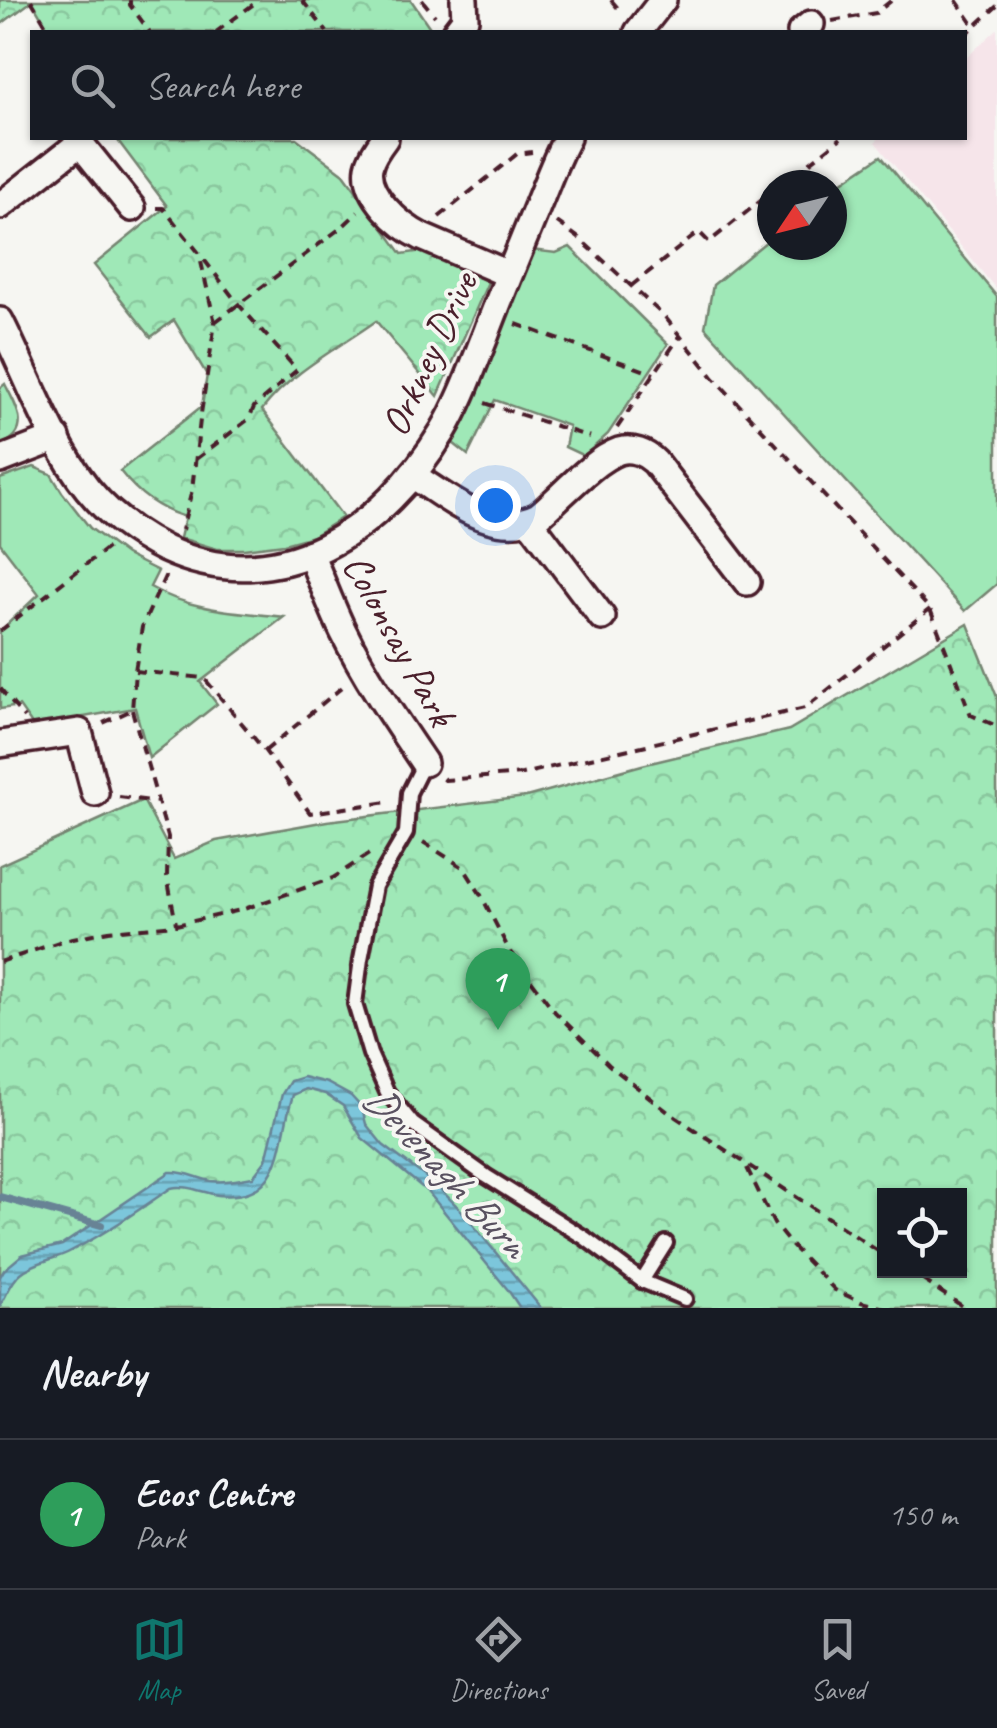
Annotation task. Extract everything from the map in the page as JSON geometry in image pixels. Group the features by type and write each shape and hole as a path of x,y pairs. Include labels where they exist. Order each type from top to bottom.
{"street":[{"path":"457,30 465,19 464,0"},
{"path":"640,30 663,0"},
{"path":"384,140 369,166 369,176 376,195 397,222 415,234 508,274"},
{"path":"0,206 80,143 132,208"},
{"name":"Orkney Drive","path":"0,322 57,438 88,490 109,512 130,529 176,553 208,564 245,568 277,564 310,553 362,525 412,476 444,430 564,144"},
{"path":"0,460 57,438"},
{"path":"412,476 489,520 508,524 530,520 546,509 611,449 644,454 653,460 747,582"},
{"path":"530,520 602,617"},
{"name":"Colonsay Park","path":"310,553 334,612 364,669 424,763"},
{"path":"0,744 79,732 95,793"}],"lane":[{"path":"424,763 409,793 406,834 375,886 360,959 356,1004 370,1054 387,1092 413,1124 486,1176 585,1238 642,1281 684,1299"},
{"path":"642,1281 666,1243"}],"path":[{"path":"32,0 49,30"},
{"path":"130,0 149,30"},
{"path":"219,30 259,0"},
{"path":"302,0 324,30"},
{"path":"806,28 876,14 892,0"},
{"path":"956,0 976,26"},
{"path":"967,34 997,6"},
{"path":"800,170 838,140"},
{"path":"415,234 517,154 564,144"},
{"path":"215,323 342,227 376,195"},
{"path":"631,286 699,232 709,242 757,204"},
{"path":"537,207 580,239 666,317 726,390 930,609 971,715 997,726"},
{"path":"132,208 163,208 239,305 297,370 254,406 249,419 196,459"},
{"path":"176,925 167,876 168,838 132,710 142,626 176,553 192,490 215,323 198,254"},
{"path":"492,316 654,374"},
{"path":"460,396 611,449 624,416 680,336"},
{"path":"0,631 130,529"},
{"path":"424,763 445,780 522,774 805,708 930,609"},
{"path":"264,751 364,669"},
{"path":"134,671 204,678 310,813 409,800"},
{"path":"0,688 39,738"},
{"path":"79,732 132,710"},
{"path":"95,793 158,802"},
{"path":"0,962 68,939 176,925 241,910 333,878 392,838 406,834 464,868 510,952 556,1012 609,1065 668,1112 877,1250"},
{"path":"746,1165 774,1224 790,1244 835,1290 885,1308"},
{"path":"920,1278 965,1308"},
{"path":"846,1308 851,1298"}],"shaded area":[{"path":"997,29 997,290 875,142 967,140 967,57"}],"green space":[{"path":"0,0 411,0 432,30 49,30 32,1 0,25"},
{"path":"118,140 299,140 344,174 402,254 430,250 488,282 438,396 376,321 301,372 262,410 343,517 313,536 244,549 217,549 180,538 185,517 149,499 120,471 202,406 207,375 174,320 151,337 94,265 167,206"},
{"path":"881,156 997,297 997,584 965,611 705,327 713,285 757,249 757,260 847,260 847,179"},
{"path":"570,247 668,344 608,434 584,456 565,447 569,426 495,400 468,455 453,443 532,250 556,253"},
{"path":"5,384 17,410 19,426 10,440 0,445 0,388"},
{"path":"34,467 51,474 90,528 126,555 158,571 150,587 198,606 284,617 200,682 217,704 149,758 135,708 33,726 19,706 0,709 0,631 39,594 0,543 0,479"},
{"path":"968,624 997,697 997,1308 0,1308 0,865 143,800 174,859 216,841 327,821 526,797 789,730"}],"water":[{"path":"303,1077 327,1083 351,1096 383,1145 435,1184 461,1210 541,1308 520,1308 428,1192 362,1138 343,1106 325,1094 306,1089 293,1095 275,1164 256,1189 240,1195 218,1195 171,1188 84,1244 21,1273 0,1306 0,1277 22,1255 62,1245 170,1172 216,1181 253,1177 266,1160 282,1094 290,1081"}],"waterway":[{"path":"0,1197 101,1225"}],"place":[{"name":"Ecos Centre","path":"498,1030"}],"water label":[{"name":"Devenagh Burn","path":"446,1171"}]}
